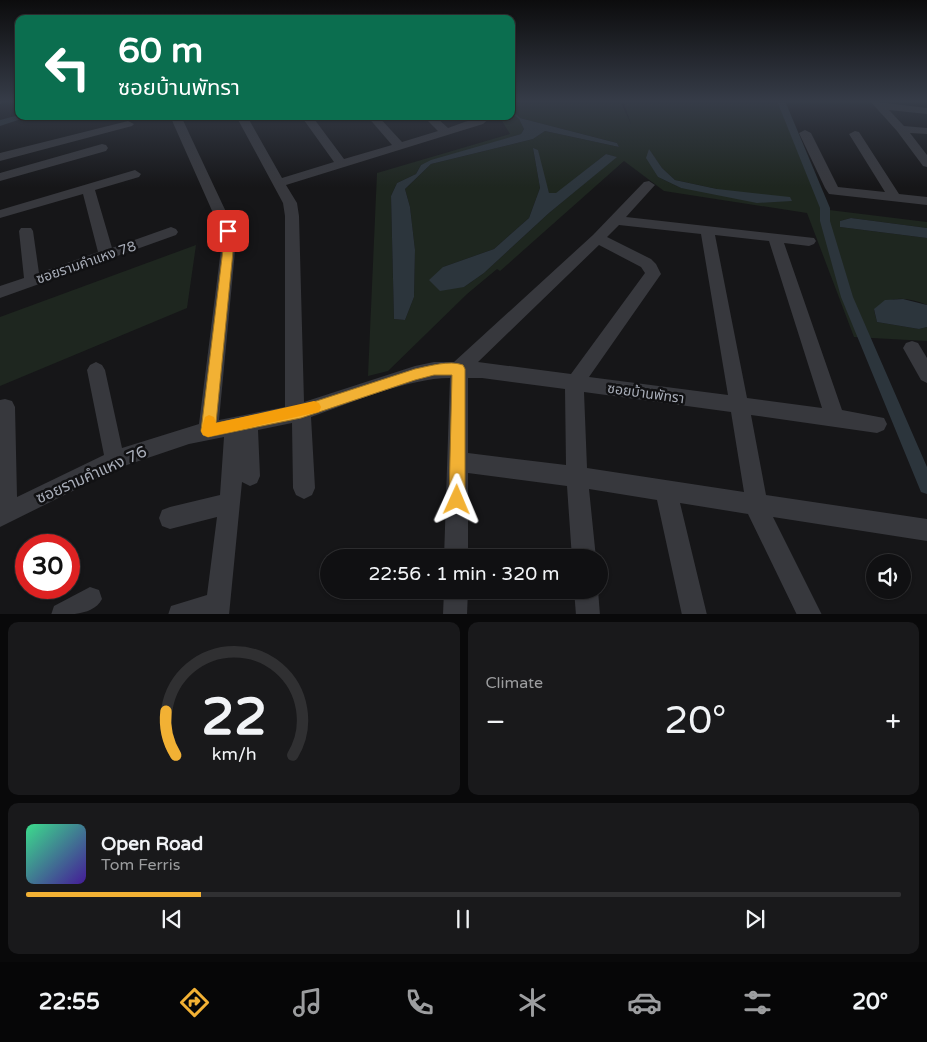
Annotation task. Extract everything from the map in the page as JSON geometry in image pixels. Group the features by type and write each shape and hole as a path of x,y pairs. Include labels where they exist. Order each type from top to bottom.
{"street":[{"path":"0,157 106,130"},
{"path":"181,130 228,231 229,241 208,431"},
{"path":"249,130 289,201 292,216 298,412 304,488"},
{"path":"316,130 341,164"},
{"path":"385,130 400,146"},
{"path":"278,183 454,130"},
{"path":"902,130 923,152 927,163"},
{"path":"909,130 927,131"},
{"path":"805,133 834,191 927,201"},
{"path":"855,134 895,198"},
{"path":"0,176 102,148"},
{"path":"0,214 135,174"},
{"path":"456,549 459,369 617,220 649,185"},
{"path":"88,188 106,254"},
{"path":"617,220 809,241"},
{"path":"707,230 757,504 763,523 810,614"},
{"path":"26,231 32,280"},
{"name":"ซอยรามคำแหง 78","path":"0,292 171,232"},
{"path":"583,549 577,477 574,384 653,274 651,268 646,263 598,238"},
{"path":"775,238 835,418"},
{"path":"912,348 927,376"},
{"name":"ซอยบ้านพัทรา","path":"415,374 434,370 459,369 878,424"},
{"path":"96,370 116,460"},
{"name":"ซอยรามคำแหง 76","path":"3,515 116,460 153,446 208,431 298,412 415,374"},
{"path":"3,515 5,407"},
{"path":"241,424 250,476"},
{"path":"180,614 217,609 241,424"},
{"path":"458,462 577,477 927,530"},
{"path":"666,490 695,614"},
{"path":"170,518 230,503"},
{"path":"456,599 456,614"},
{"path":"587,599 588,614"},
{"path":"63,614 90,600"}],"shaded area":[{"path":"507,130 524,130 521,134 421,165 416,174 397,183 391,196 394,319 405,320 414,297 415,250 410,207 405,189 431,164 533,139 545,131 619,147 617,143 565,130 791,130 821,209 927,222 927,228 851,218 840,221 840,227 927,238 927,305 913,300 899,299 886,302 874,310 877,322 919,329 927,327 927,341 854,337 807,213 664,191 624,161 500,271 497,269 467,294 388,371 368,376 377,173 510,134","holes":["533,148 549,193 556,194 606,154 616,157 549,213 484,273 464,287 443,267 494,249 529,218 540,188","649,150 662,168 675,180 717,189 681,188 658,177"]},
{"path":"524,130 565,130 617,143 619,147 545,131 533,139 431,164 405,189 410,207 415,250 414,297 405,320 394,319 391,196 397,183 416,174 421,165 431,160 521,134"},
{"path":"533,148 538,150 549,193 556,193 606,154 617,157 549,213 484,273 464,287 440,291 429,280 443,267 494,249 529,218 540,188"},
{"path":"649,149 662,168 675,180 717,189 790,197 792,201 757,203 681,188 658,177 646,158"},
{"path":"851,218 927,228 927,238 840,227 840,221"},
{"path":"196,245 187,308 0,386 0,317"},
{"path":"903,299 927,305 927,327 919,329 877,322 874,309 885,300"}],"waterway":[{"path":"793,130 825,208 825,221 847,297 927,486"}],"slow traffic":[{"path":"209,421 208,431 301,412 314,407"}],"route":[{"path":"228,231 229,241 208,431 301,412 415,374 434,370 459,369 457,500"}]}
